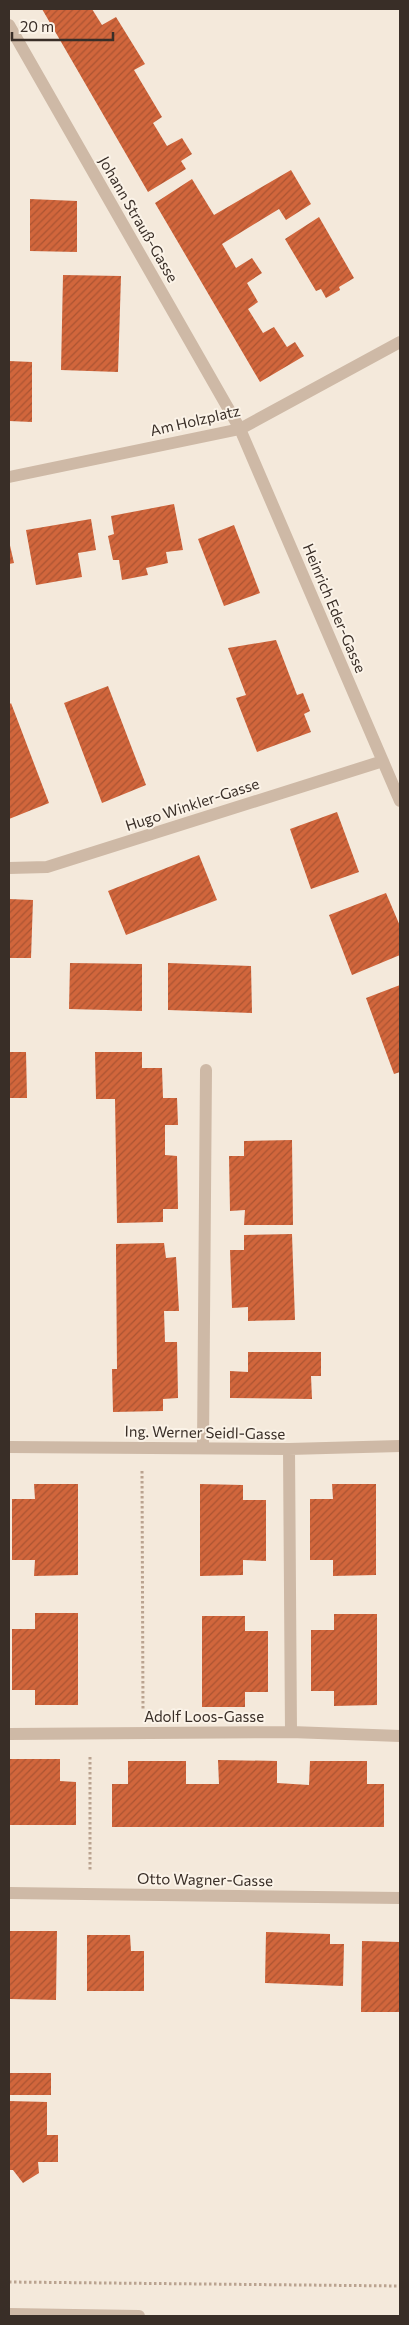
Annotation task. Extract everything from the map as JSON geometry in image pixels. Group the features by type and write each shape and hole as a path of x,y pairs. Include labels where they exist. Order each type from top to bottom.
{"street":[{"name":"Johann Strauß-Gasse","path":"9,24 240,429"},
{"name":"Am Holzplatz","path":"9,477 240,429 400,342"},
{"name":"Heinrich Eder-Gasse","path":"240,429 400,801"},
{"name":"Hugo Winkler-Gasse","path":"9,868 47,867 383,761"},
{"path":"203,1448 206,1070"},
{"name":"Ing. Werner Seidl-Gasse","path":"9,1447 289,1449 400,1446"},
{"path":"289,1449 291,1732"},
{"name":"Adolf Loos-Gasse","path":"9,1734 291,1732 400,1736"},
{"name":"Otto Wagner-Gasse","path":"9,1893 400,1898"},
{"path":"9,2314 138,2316"}],"path":[{"path":"142,1447 143,1733"},
{"path":"90,1734 90,1894"},
{"path":"9,2282 400,2286"}],"building":[{"path":"42,9 92,9 102,25 116,17 145,64 134,70 162,117 153,123 167,146 182,138 192,154 181,161 186,169 148,192"},
{"path":"291,170 311,204 286,220 279,209 222,244 236,268 252,258 262,273 247,283 258,302 248,309 263,333 274,327 287,347 295,342 304,356 260,382 155,203 192,179 214,215"},
{"path":"30,199 77,201 77,252 30,251"},
{"path":"319,217 354,278 339,287 340,290 326,298 321,289 316,291 285,239"},
{"path":"63,275 121,276 118,372 61,370"},
{"path":"9,361 32,362 32,422 9,421"},
{"path":"174,504 183,550 166,552 168,563 146,568 148,575 122,580 119,560 113,560 108,536 114,534 111,516"},
{"path":"91,519 96,550 78,553 82,577 36,585 26,530"},
{"path":"234,525 260,593 224,606 198,539"},
{"path":"9,541 14,563 9,564"},
{"path":"276,640 297,695 303,693 310,711 304,714 311,732 257,752 236,698 246,695 228,648"},
{"path":"108,686 146,785 102,803 64,703"},
{"path":"11,703 49,803 9,819 9,705"},
{"path":"337,812 359,872 311,889 290,829"},
{"path":"199,855 217,900 126,935 108,891"},
{"path":"386,893 400,926 400,955 352,975 329,915"},
{"path":"9,899 33,900 31,958 9,958"},
{"path":"70,963 142,964 142,1011 69,1009"},
{"path":"168,963 251,966 252,1013 168,1010"},
{"path":"400,985 400,1072 394,1074 366,998"},
{"path":"9,1052 26,1052 27,1098 9,1098"},
{"path":"95,1052 142,1052 142,1068 162,1068 163,1098 177,1098 178,1125 165,1125 165,1155 177,1156 178,1209 163,1209 163,1222 117,1223 115,1099 96,1099"},
{"path":"292,1140 293,1225 244,1225 245,1210 230,1211 229,1156 244,1156 244,1141"},
{"path":"292,1234 295,1320 248,1321 248,1307 232,1308 230,1250 244,1250 244,1235"},
{"path":"164,1243 166,1258 176,1257 179,1311 164,1311 165,1342 177,1342 178,1398 163,1399 163,1411 113,1412 112,1369 117,1369 116,1244"},
{"path":"248,1352 321,1352 321,1376 311,1376 312,1399 230,1398 230,1371 248,1372"},
{"path":"34,1484 78,1484 78,1575 34,1576 35,1560 12,1560 12,1499 35,1499"},
{"path":"200,1484 243,1485 243,1500 266,1500 266,1561 243,1560 243,1575 200,1576"},
{"path":"332,1484 376,1484 376,1575 333,1576 333,1560 310,1560 310,1499 333,1499"},
{"path":"35,1613 78,1613 78,1705 35,1705 35,1690 12,1690 12,1629 35,1629"},
{"path":"334,1614 377,1614 377,1705 334,1706 334,1691 311,1691 311,1630 334,1630"},
{"path":"202,1616 245,1616 245,1631 268,1631 268,1692 245,1692 245,1707 202,1707"},
{"path":"9,1759 60,1759 60,1781 76,1782 76,1825 9,1825"},
{"path":"218,1760 277,1761 277,1783 309,1785 310,1761 367,1761 367,1784 384,1784 384,1827 112,1827 112,1784 128,1784 128,1761 186,1761 186,1784 219,1784"},
{"path":"9,1931 57,1931 56,2000 9,1999"},
{"path":"266,1932 330,1934 330,1944 344,1944 343,1986 265,1983"},
{"path":"87,1935 130,1935 131,1951 144,1951 144,1991 87,1991"},
{"path":"362,1941 400,1942 400,2012 361,2012"},
{"path":"9,2073 51,2073 51,2095 9,2095"},
{"path":"9,2101 47,2102 47,2135 58,2135 58,2162 38,2162 39,2173 23,2183 13,2170 9,2170"}]}
